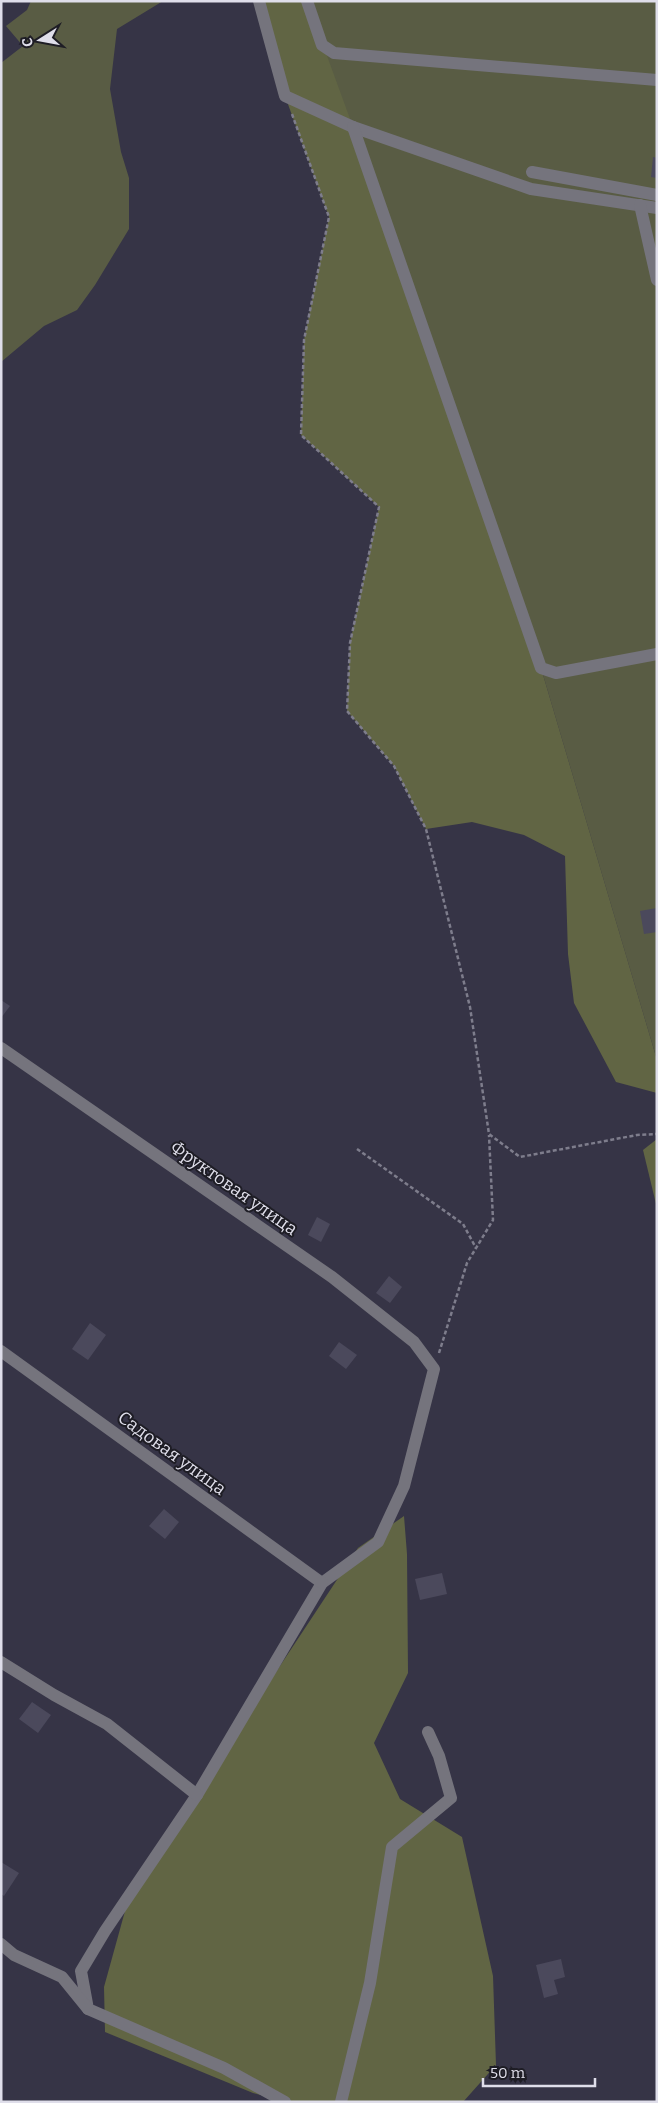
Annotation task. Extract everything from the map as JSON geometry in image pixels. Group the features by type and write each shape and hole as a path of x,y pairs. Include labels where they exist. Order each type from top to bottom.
{"street":[{"path":"259,1 285,96 353,127 531,189 657,208"},
{"path":"307,1 322,45 334,53 657,80"},
{"path":"353,127 541,668 556,673 657,654"},
{"path":"532,172 657,195"},
{"path":"640,205 657,280"},
{"name":"Фруктовая улица","path":"1,1048 332,1277 414,1342 434,1369"},
{"name":"Садовая улица","path":"1,1351 322,1583"},
{"path":"88,2009 81,1971 105,1930 197,1795 322,1583 378,1542 404,1486 434,1369"},
{"path":"1,1662 54,1695 107,1724 197,1795"},
{"path":"341,2102 370,1983 392,1848 451,1798 439,1756 428,1732"},
{"path":"1,1944 14,1955 62,1977 88,2009 224,2068 286,2102"}],"path":[{"path":"285,96 329,218 304,340 301,435 379,507 350,643 347,711 394,766 426,829 470,1007 489,1134 493,1220 467,1263 434,1369"},
{"path":"489,1134 520,1157 637,1135 657,1134"},
{"path":"357,1149 463,1224 476,1248"}],"green space":[{"path":"31,1 163,1 117,29 110,89 121,152 129,178 129,229 95,285 77,310 44,326 1,362 1,63 23,46 6,26 27,10"},
{"path":"259,1 307,1 353,127 541,668 657,1060 657,1093 616,1082 574,1003 568,954 565,856 524,835 472,822 426,829 394,766 347,711 350,643 379,507 301,435 304,340 329,217 285,96"},
{"path":"307,1 657,1 657,1060 541,668"},
{"path":"657,1139 657,1208 643,1150"},
{"path":"404,1516 407,1554 408,1673 374,1743 400,1799 462,1837 493,1976 496,2065 463,2102 287,2102 253,2093 105,2032 104,1987 130,1893 358,1548"}],"building":[{"path":"653,157 657,158 657,178 651,177"},
{"path":"657,908 657,932 644,934 640,911"},
{"path":"1,1000 10,1006 1,1018"},
{"path":"317,1217 330,1224 321,1242 308,1235"},
{"path":"389,1276 402,1287 390,1303 376,1293"},
{"path":"90,1323 106,1335 88,1360 72,1349"},
{"path":"339,1342 357,1355 346,1369 329,1356"},
{"path":"164,1509 179,1522 165,1539 149,1526"},
{"path":"442,1573 447,1594 420,1600 415,1579"},
{"path":"32,1702 51,1715 38,1733 19,1719"},
{"path":"1,1862 19,1873 4,1896 1,1894"},
{"path":"561,1959 565,1977 554,1980 558,1994 544,1998 536,1965"}]}
